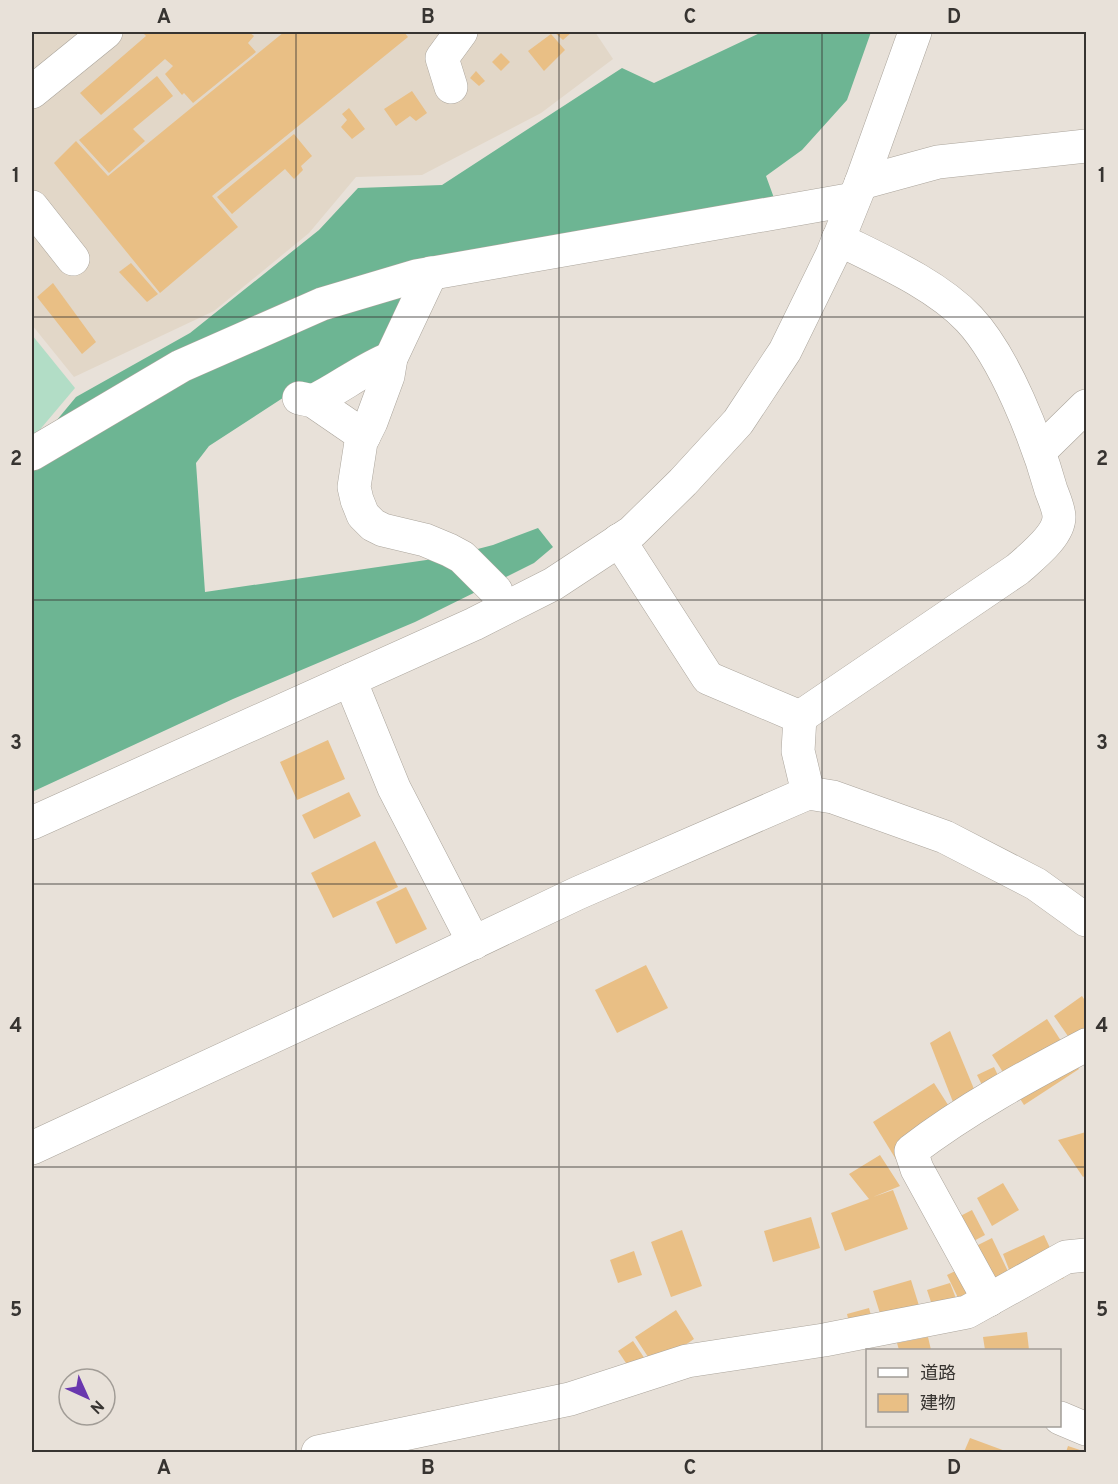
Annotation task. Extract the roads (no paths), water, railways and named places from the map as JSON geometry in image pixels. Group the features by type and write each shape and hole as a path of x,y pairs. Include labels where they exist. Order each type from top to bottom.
{"street":[{"path":"32,92 106,32"},
{"path":"451,87 442,58 461,32"},
{"path":"32,823 474,624 553,584 632,532 683,482 738,422 785,351 832,255 915,32"},
{"path":"33,438 181,366 322,304 416,276 857,191 938,162 1086,146"},
{"path":"32,207 73,259"},
{"path":"800,717 1018,569 1050,540 1059,517 1040,451 1003,369 987,342 969,319 941,296 911,277 838,239"},
{"path":"430,273 391,358 388,376 361,442 354,486 363,514 373,525 383,530 425,540 449,550 462,557 496,591"},
{"path":"364,436 306,400 338,389 355,376 391,358"},
{"path":"1040,451 1086,406"},
{"path":"620,540 708,678 800,717"},
{"path":"350,680 394,788 474,943"},
{"path":"800,717 798,751 808,793"},
{"path":"32,1148 578,893 808,793 833,797 945,837 1036,884 1086,920"},
{"path":"989,1300 917,1169 910,1151 945,1125 1011,1084 1086,1045"},
{"path":"318,1452 570,1399 687,1361 824,1341 967,1312 1066,1257 1086,1255"},
{"path":"824,1341 866,1355"},
{"path":"1061,1419 1086,1429"}]}
